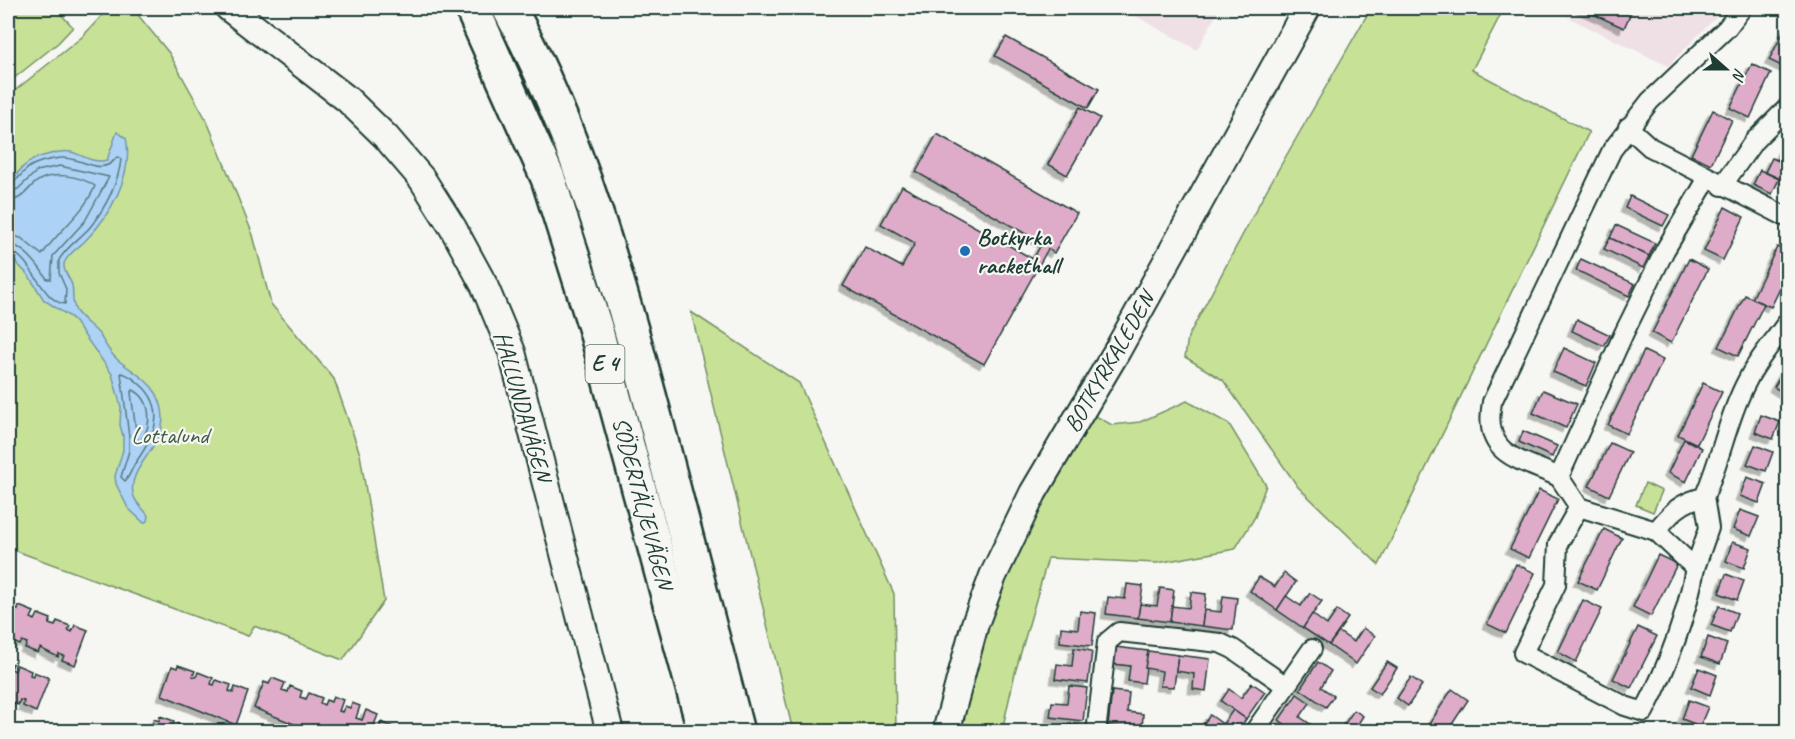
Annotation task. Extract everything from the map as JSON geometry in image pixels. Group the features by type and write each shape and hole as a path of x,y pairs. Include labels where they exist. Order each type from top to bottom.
{"highway":[{"name":"SÖDERTÄLJEVÄGEN","path":"472,8 506,82 555,200 595,327 705,732"},
{"name":"SÖDERTÄLJEVÄGEN","path":"509,8 528,43 579,164 625,307 737,732"}],"main road":[{"name":"HALLUNDAVÄGEN","path":"213,8 280,47"},
{"name":"HALLUNDAVÄGEN","path":"229,8 347,99 386,137 422,180 453,228 484,285 512,352 610,732"},
{"name":"BOTKYRKALEDEN","path":"946,732 975,624 993,576 1033,494 1117,351 1307,8"}],"street":[{"path":"1695,568 1656,531 1579,507 1559,477 1505,452 1494,441 1488,424 1492,402 1607,159 1628,127 1650,101 1727,27 1742,8"},
{"path":"1559,477 1655,271 1715,182 1788,106"},
{"path":"1628,127 1650,147 1788,218"},
{"path":"1579,507 1558,544 1556,585 1523,653 1625,706 1644,712 1668,667 1686,608 1695,568 1709,528 1704,497 1719,464 1728,429 1748,379 1788,321"},
{"path":"1656,531 1678,506 1691,499 1704,497"},
{"path":"1096,732 1107,642 1119,632 1220,643 1233,649 1286,686"},
{"path":"1254,732 1312,649"}],"shaded area":[{"path":"1121,8 1220,8 1197,50"},
{"path":"1549,8 1725,8 1668,66"}],"green space":[{"path":"8,8 55,8 73,27 58,43 8,83"},
{"name":"Lottalund","path":"109,8 134,10 169,53 207,121 253,235 271,304 334,379 360,454 384,601 343,660 254,626 248,636 8,548 8,96 82,37"},
{"path":"1371,8 1494,8 1502,12 1472,70 1589,132 1379,565 1298,487 1223,380 1185,357 1188,337 1266,191"},
{"path":"691,312 799,383 894,594 896,731 793,731"},
{"path":"1187,401 1229,424 1266,485 1255,517 1235,549 1157,563 1048,558 1015,673 1002,731 960,732 979,649 1022,536 1092,414 1112,425 1140,422"},
{"path":"1645,483 1662,491 1653,512 1636,505"}],"water":[{"path":"117,132 126,138 128,152 118,194 94,231 67,257 64,267 72,285 76,311 99,334 115,357 152,388 162,409 162,424 158,437 137,471 133,482 134,497 148,516 144,523 128,508 116,484 115,476 123,450 123,436 120,425 121,407 112,374 72,318 44,300 29,276 8,254 7,209 13,182 19,171 29,162 60,152 71,152 97,161 107,160"}],"building":[{"path":"1580,8 1633,8 1624,28"},
{"path":"1788,23 1788,69 1769,60"},
{"path":"1006,37 1099,89 1088,108 995,56"},
{"path":"1752,64 1771,73 1750,118 1730,108"},
{"path":"1080,107 1100,118 1067,175 1048,164"},
{"path":"1713,110 1732,120 1711,164 1691,155"},
{"name":"Botkyrka rackethall","path":"937,134 1077,213 1054,253 1048,249 984,364 843,286 865,247 902,267 915,243 881,224 902,186 1033,259 1042,243 916,172"},
{"path":"1784,145 1788,146 1788,165 1777,160"},
{"path":"1772,158 1788,165 1785,181 1765,172"},
{"path":"1760,170 1779,179 1772,194 1753,185"},
{"path":"1630,196 1669,215 1663,226 1625,208"},
{"path":"1725,207 1744,217 1723,260 1704,251"},
{"path":"1616,225 1655,243 1649,256 1610,238"},
{"path":"1610,238 1649,256 1643,268 1604,249"},
{"path":"1777,247 1788,252 1788,272 1771,307 1752,299"},
{"path":"1581,259 1635,284 1629,296 1576,270"},
{"path":"1689,259 1708,269 1671,343 1652,333"},
{"path":"1745,295 1764,304 1738,356 1719,347"},
{"path":"1577,319 1610,335 1604,346 1572,331"},
{"path":"1564,348 1596,363 1586,386 1553,372"},
{"path":"1644,351 1663,360 1627,434 1608,425"},
{"path":"1784,370 1788,372 1788,396 1774,387"},
{"path":"1703,383 1722,392 1697,444 1678,435"},
{"path":"1543,390 1577,404 1566,428 1533,413"},
{"path":"1761,415 1780,422 1773,439 1755,432"},
{"path":"1523,431 1557,446 1552,457 1519,442"},
{"path":"1684,439 1702,448 1686,482 1668,473"},
{"path":"1610,443 1630,452 1609,496 1589,486"},
{"path":"1755,445 1773,452 1766,471 1747,464"},
{"path":"1747,477 1766,484 1759,503 1740,496"},
{"path":"1539,490 1558,499 1529,558 1510,549"},
{"path":"1740,510 1759,517 1751,536 1733,529"},
{"path":"1604,529 1622,538 1597,590 1578,581"},
{"path":"1732,542 1751,548 1744,568 1726,561"},
{"path":"1658,555 1677,564 1651,616 1633,607"},
{"path":"1516,564 1535,573 1506,633 1487,624"},
{"path":"1284,573 1296,582 1277,610 1250,591 1259,577 1275,587"},
{"path":"1726,574 1744,581 1737,600 1719,593"},
{"path":"1127,584 1143,586 1138,618 1106,614 1108,597 1125,599"},
{"path":"1160,588 1174,590 1170,622 1138,618 1140,604 1157,606"},
{"path":"1191,592 1206,594 1202,626 1170,622 1172,606 1189,608"},
{"path":"1310,593 1322,601 1303,628 1277,610 1286,596 1301,606"},
{"path":"1223,596 1237,598 1233,630 1202,626 1204,610 1221,612"},
{"path":"1583,600 1602,609 1576,662 1558,652"},
{"path":"19,606 34,612 31,618 35,620 38,614 51,619 49,624 55,626 57,621 70,626 68,630 72,632 75,625 88,630 75,665 62,660 64,656 59,654 58,657 40,648 38,653 25,648 27,643 22,641 20,645 8,640 8,622 13,607 18,610"},
{"path":"1719,606 1737,613 1730,632 1711,625"},
{"path":"1337,610 1348,618 1329,645 1303,628 1312,614 1327,625"},
{"path":"1080,611 1096,613 1092,646 1060,642 1061,627 1078,629"},
{"path":"1638,627 1657,636 1631,688 1613,679"},
{"path":"1363,628 1375,636 1356,664 1329,645 1339,632 1354,642"},
{"path":"1708,637 1727,644 1720,664 1701,657"},
{"path":"1115,647 1148,651 1144,683 1128,681 1130,666 1113,664"},
{"path":"1074,648 1092,651 1088,683 1055,679 1057,664 1072,666"},
{"path":"1148,651 1178,655 1174,687 1160,686 1162,671 1145,668"},
{"path":"1178,655 1210,659 1206,691 1193,689 1194,674 1176,671"},
{"path":"8,662 13,664 11,669 15,671 17,665 31,671 30,675 33,676 34,672 49,678 36,712 23,706 24,701 20,700 18,705 8,700"},
{"path":"1318,662 1331,671 1321,687 1334,696 1326,707 1300,689"},
{"path":"1387,662 1397,668 1380,694 1370,687"},
{"path":"178,665 195,671 193,676 196,677 198,672 213,678 211,684 214,685 216,680 231,685 229,691 233,693 235,687 248,692 236,725 162,695 172,666 177,668"},
{"path":"1699,668 1717,675 1710,695 1691,687"},
{"path":"1411,677 1422,685 1408,706 1397,698"},
{"path":"272,678 285,683 282,690 288,692 290,686 302,691 300,697 306,699 309,693 322,698 320,703 324,705 326,700 331,702 333,696 343,700 339,711 342,712 345,706 350,708 352,703 360,706 356,718 362,720 366,710 378,715 374,725 379,728 381,722 393,727 391,732 314,732 254,708 264,682 269,684"},
{"path":"1252,683 1265,692 1246,719 1221,701 1229,689 1241,698"},
{"path":"1069,686 1087,688 1083,721 1050,717 1052,702 1067,703"},
{"path":"1452,689 1468,700 1447,732 1424,732"},
{"path":"1112,691 1129,693 1127,712 1143,714 1142,729 1108,726"},
{"path":"1297,694 1310,703 1300,717 1313,726 1309,732 1296,732 1279,720"},
{"path":"1689,700 1708,707 1700,726 1682,719"},
{"path":"1233,710 1246,719 1238,732 1209,732 1202,726 1210,715 1223,724"},
{"path":"1354,710 1363,716 1353,732 1339,732"},
{"path":"160,716 174,721 173,726 177,727 178,723 191,728 190,732 149,732 154,719 159,721"},
{"path":"1064,724 1082,726 1082,732 1063,732"},
{"path":"1276,724 1287,732 1271,732"}],"place":[{"name":"Botkyrka rackethall","path":"965,251"}]}
